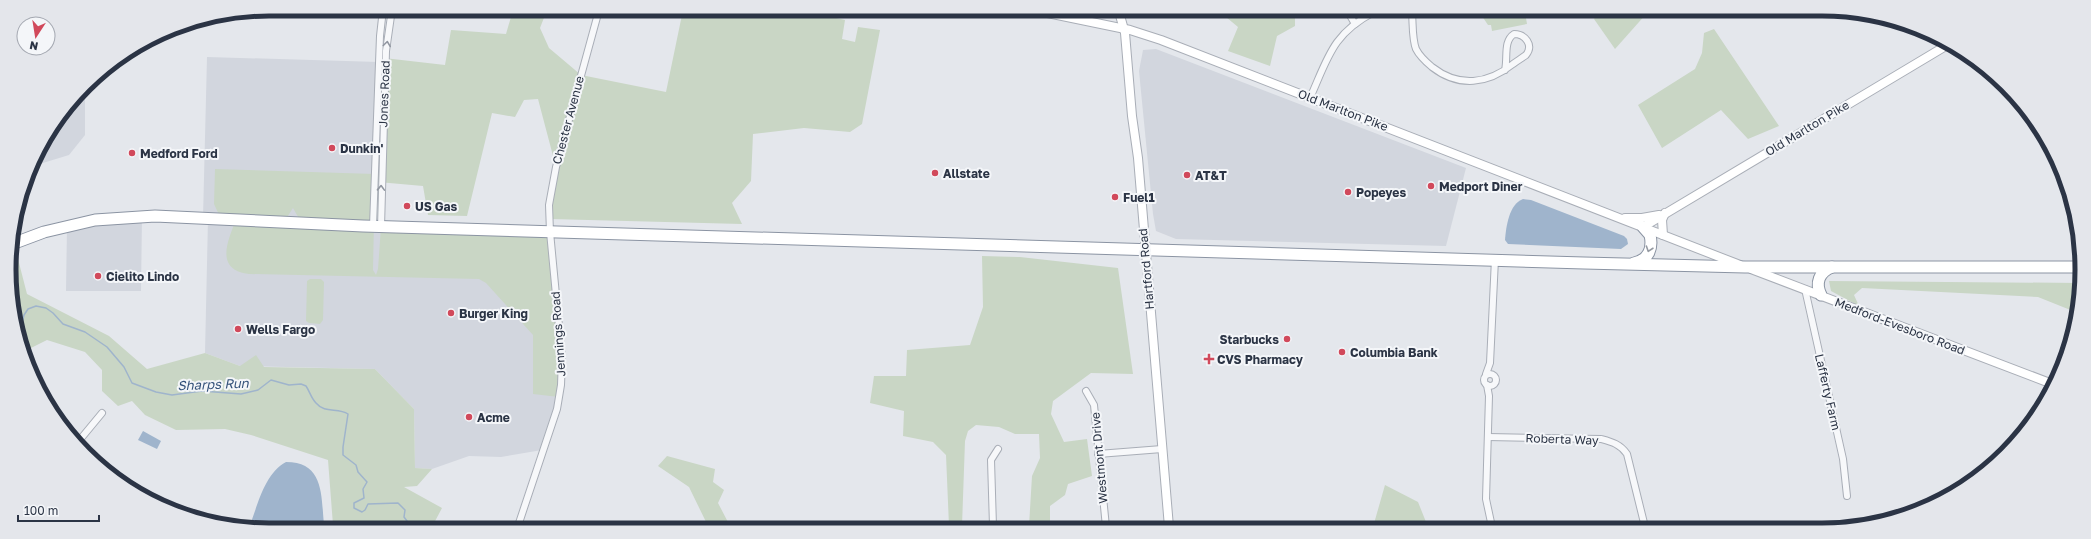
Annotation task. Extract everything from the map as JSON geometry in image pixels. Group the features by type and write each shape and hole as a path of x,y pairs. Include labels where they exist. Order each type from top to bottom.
{"highway":[{"path":"18,242 44,232 95,220 154,216 377,227 1632,264 1745,267 2075,268"},
{"path":"1632,264 1644,259 1651,248 1650,234 1643,227"},
{"path":"1821,295 1818,290 1819,278 1822,273 1833,267"}],"street":[{"name":"Jones Road","path":"377,227 380,36 382,16"},
{"name":"Jones Road","path":"377,227 386,50 391,16"},
{"name":"Chester Avenue","path":"550,232 549,205 556,167 596,16"},
{"name":"Old Marlton Pike","path":"1063,16 1124,28 1162,40 1664,235"},
{"name":"Hartford Road","path":"1120,16 1124,28 1132,116 1138,158 1144,249 1169,523"},
{"path":"1350,16 1355,24"},
{"path":"1310,98 1340,36 1368,16"},
{"path":"1412,16 1416,49 1426,62 1439,72 1459,80 1478,82 1506,70 1526,54 1529,49 1527,40 1522,35 1514,34 1509,39 1506,48 1506,70"},
{"name":"Old Marlton Pike","path":"1666,212 1943,47"},
{"path":"1618,217 1642,218 1666,212"},
{"path":"1643,227 1666,212"},
{"path":"1664,235 1662,228 1666,212"},
{"name":"Jennings Road","path":"519,523 556,409 561,385 562,358 550,232"},
{"name":"Medford-Evesboro Road","path":"1664,235 2049,383"},
{"path":"1491,523 1486,499 1489,396 1487,385 1484,381 1490,363 1495,260"},
{"name":"Lafferty Farm","path":"1805,289 1843,459 1847,496"},
{"path":"1489,396 1497,380 1493,374 1490,363"},
{"path":"1486,374 1493,374"},
{"path":"1487,385 1494,385"},
{"name":"Westmont Drive","path":"1086,391 1094,405 1106,523"},
{"path":"81,439 102,413"},
{"name":"Roberta Way","path":"1488,437 1601,439 1613,442 1622,447 1627,454 1644,523"},
{"path":"1098,454 1162,449"},
{"path":"993,523 991,460 998,450"}],"shaded area":[{"path":"1156,49 1466,168 1446,246 1176,239 1156,231 1139,71 1143,50"},
{"path":"207,57 379,62 373,226 496,230 561,385 542,450 501,457 469,456 432,469 415,468 414,409 375,369 240,366 205,353 208,219 203,218"},
{"path":"85,95 85,135 69,155 39,164 68,115"},
{"path":"142,216 141,291 66,291 67,226"}],"green space":[{"path":"511,16 545,16 540,28 549,48 581,75 666,92 682,16 779,16 782,18 827,16 845,20 842,39 855,42 858,27 880,30 862,124 850,132 804,128 753,134 751,181 732,203 742,224 550,219 557,171 538,99 524,100 515,117 492,113 467,216 428,215 423,186 378,182 384,58 445,65 451,30 506,34"},
{"path":"1225,16 1295,16 1295,26 1277,36 1270,66 1228,51 1238,27"},
{"path":"1482,16 1538,16 1526,18 1527,24 1492,31 1491,25 1488,25"},
{"path":"1596,16 1644,16 1615,49 1594,19"},
{"path":"1714,29 1779,126 1748,139 1721,110 1662,148 1638,105 1695,69 1702,53 1704,33"},
{"path":"215,169 375,174 373,270 376,275 378,269 381,227 550,232 562,358 559,397 533,394 533,335 486,283 479,279 249,274 238,271 231,267 226,254 229,237 236,220 221,219 214,204","holes":["293,208 301,222 284,222"]},
{"path":"982,256 1020,257 1118,268 1133,374 1091,373 1053,401 1051,414 1064,442 1087,439 1092,476 1068,484 1065,495 1050,506 1050,523 1029,523 1032,476 1040,458 1039,434 1015,434 999,427 976,425 968,431 965,441 962,523 949,523 946,455 933,442 903,436 904,411 870,403 874,376 906,376 907,350 970,345 983,307"},
{"path":"18,259 27,294 109,336 147,369 205,353 240,366 256,355 264,367 375,369 414,409 415,468 432,469 417,486 404,487 442,508 434,523 333,523 328,460 251,435 225,429 176,430 145,415 132,401 118,406 102,391 102,370 85,352 47,340 29,349 18,303 17,260"},
{"path":"310,279 321,279 324,282 323,320 320,324 309,323 306,321 307,281"},
{"path":"1829,281 2074,283 2072,310 2038,297 1862,288 1854,295 1859,306 1831,291"},
{"path":"667,456 715,469 713,482 724,490 718,503 728,523 707,523 689,487 658,466"},
{"path":"1385,485 1418,502 1426,523 1374,523"}],"water":[{"path":"1523,199 1531,200 1624,236 1627,239 1628,244 1621,249 1508,244 1505,240 1509,216 1514,206"},
{"path":"143,431 161,441 157,449 138,440"},
{"path":"286,462 299,464 308,468 314,475 321,493 324,523 251,522 267,481 279,467"}],"waterway":[{"name":"Sharps Run","path":"22,323 24,315 28,309 36,306 46,308 63,324 85,332 107,347 124,367 132,383 156,392 172,395 202,391 241,394 258,390 271,380 289,385 301,384 306,386 313,399 320,406 348,414 343,455 356,465 358,472 367,482 363,489 364,498 354,503 354,508 362,512 368,504 398,503 405,510 404,517 408,523"}],"place":[{"name":"Dunkin'","path":"332,148"},
{"name":"Medford Ford","path":"132,153"},
{"name":"Allstate","path":"935,173"},
{"name":"AT&T","path":"1187,175"},
{"name":"Medport Diner","path":"1431,186"},
{"name":"Popeyes","path":"1348,192"},
{"name":"Fuel1","path":"1115,197"},
{"name":"US Gas","path":"407,206"},
{"name":"Cielito Lindo","path":"98,276"},
{"name":"Burger King","path":"451,313"},
{"name":"Wells Fargo","path":"238,329"},
{"name":"Starbucks","path":"1287,339"},
{"name":"Columbia Bank","path":"1342,352"},
{"name":"CVS Pharmacy","path":"1209,359"},
{"name":"Acme","path":"469,417"}]}
